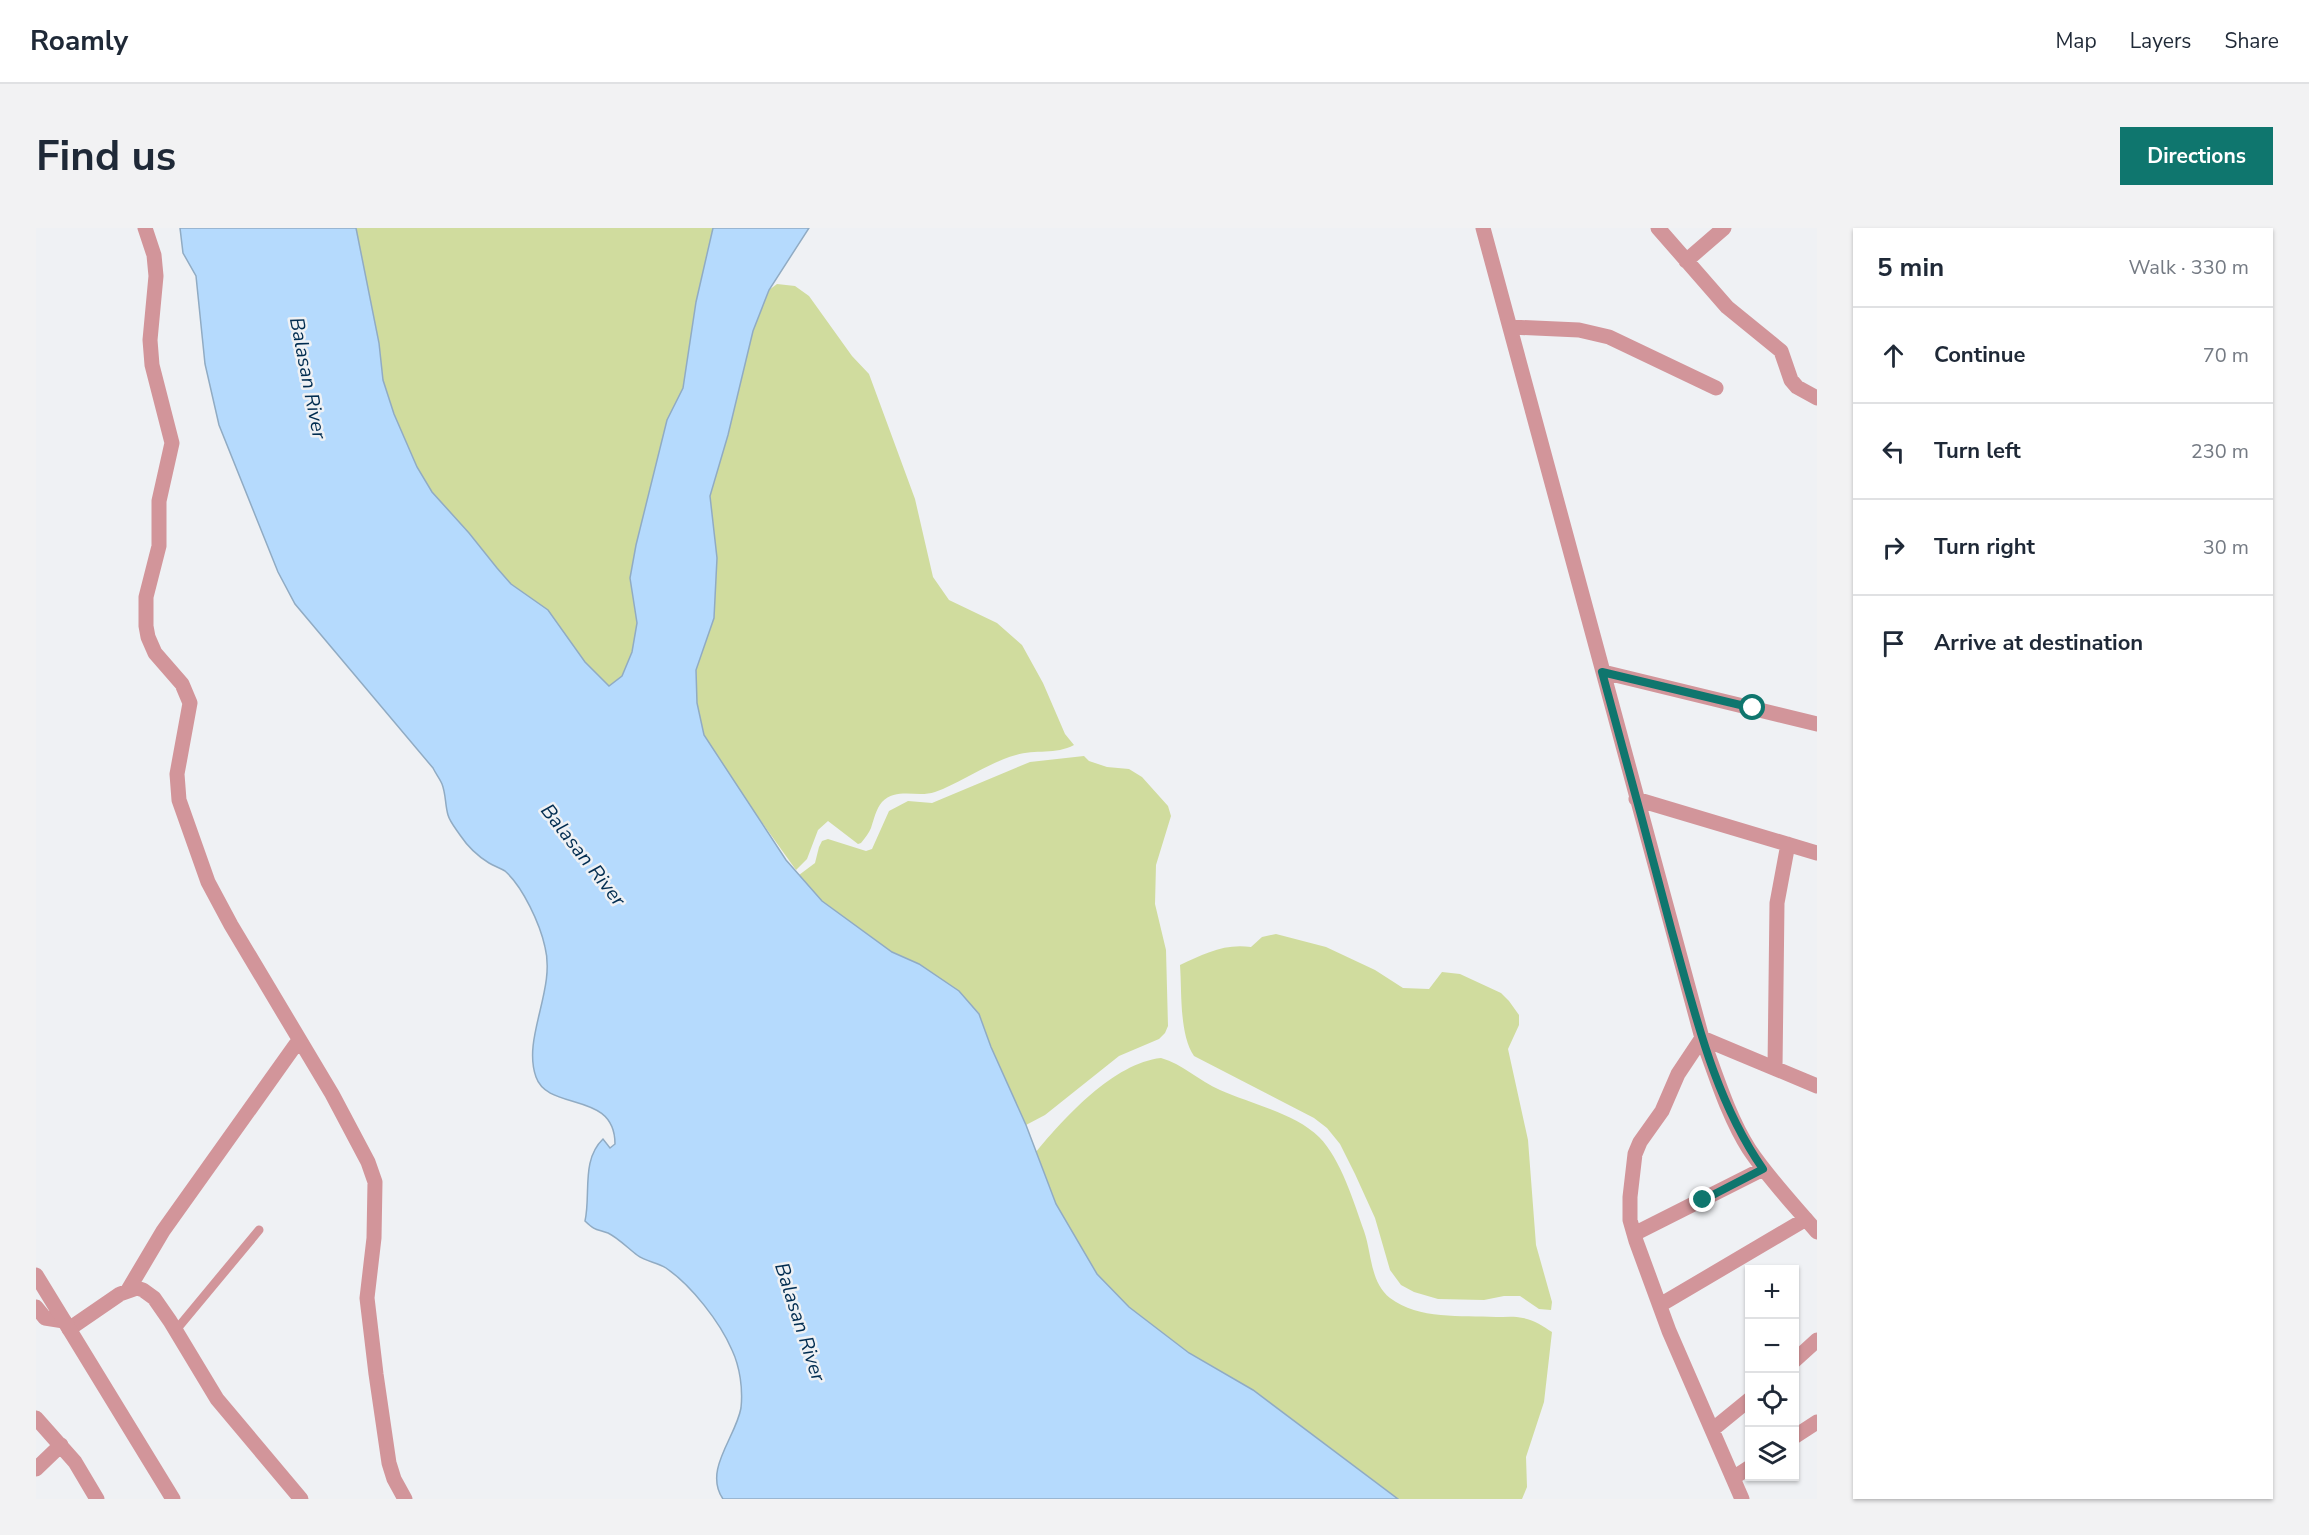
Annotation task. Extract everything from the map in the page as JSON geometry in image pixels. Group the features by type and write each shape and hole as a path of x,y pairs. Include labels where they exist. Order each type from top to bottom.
{"street":[{"path":"144,228 154,255 156,276 150,340 152,364 172,443 159,501 159,546 146,597 148,637 155,653 182,684 190,703 177,774 179,800 208,882 231,925 337,1103 368,1161 375,1182 375,1238 368,1298 369,1324 389,1463 394,1479 405,1499"},
{"path":"1483,228 1702,1038 1726,1103 1748,1148 1817,1232"},
{"path":"1658,228 1727,306 1781,351 1788,372 1797,387 1817,398"},
{"path":"1686,261 1724,228"},
{"path":"1510,327 1579,330 1609,337 1716,388"},
{"path":"1602,672 1817,724"},
{"path":"1636,799 1817,853"},
{"path":"1775,1068 1777,903 1788,844"},
{"path":"1702,1038 1817,1086"},
{"path":"1702,1038 1678,1074 1662,1111 1640,1142 1635,1154 1630,1220 1660,1305 1742,1499"},
{"path":"128,1290 163,1231 299,1040"},
{"path":"1634,1234 1763,1169"},
{"path":"1660,1305 1806,1220"},
{"path":"36,1275 172,1499"},
{"path":"36,1308 45,1318 67,1325 128,1290 137,1288 154,1298 217,1399 301,1499"},
{"path":"1799,1356 1817,1340"},
{"path":"1712,1430 1745,1402"},
{"path":"36,1418 75,1462 97,1499"},
{"path":"1799,1434 1817,1422"},
{"path":"36,1469 61,1445"},
{"path":"1733,1478 1745,1470"}],"lane":[{"path":"176,1330 259,1230"}],"green space":[{"path":"356,228 713,228 696,302 683,388 667,420 636,545 630,578 637,623 632,652 622,676 609,686 585,662 548,611 511,584 432,492 417,467 394,414 383,380 379,343"},
{"path":"777,284 795,286 809,296 852,356 869,374 915,499 933,577 949,600 997,623 1022,645 1043,683 1065,734 1074,745 1060,750 1023,753 1005,758 928,794 894,795 882,802 868,834 858,844 828,821 818,830 807,859 796,870 743,796 704,735 697,703 696,670 714,618 717,558 710,496 728,435 753,331 769,290"},
{"path":"1084,756 1089,761 1107,767 1129,769 1142,777 1168,806 1171,816 1156,865 1155,904 1166,950 1168,1026 1159,1039 1119,1056 1045,1115 1026,1125 991,1047 979,1013 958,991 919,964 892,952 822,901 799,875 815,863 822,841 828,839 866,851 872,849 889,811 908,801 932,803 1030,762"},
{"path":"1276,934 1326,947 1375,970 1403,988 1429,989 1442,972 1460,974 1501,993 1509,1001 1519,1015 1519,1025 1508,1049 1528,1140 1536,1245 1552,1302 1551,1310 1539,1309 1520,1296 1484,1300 1438,1299 1414,1292 1401,1285 1390,1270 1375,1218 1355,1174 1340,1144 1327,1128 1314,1118 1194,1056 1189,1047 1184,1024 1180,965 1223,948 1251,947 1262,937"},
{"path":"1161,1058 1177,1064 1220,1090 1285,1115 1319,1137 1334,1157 1346,1182 1364,1231 1375,1276 1383,1291 1390,1298 1401,1305 1427,1313 1523,1318 1552,1332 1544,1402 1526,1457 1527,1487 1522,1499 1398,1499 1253,1390 1189,1353 1129,1307 1097,1274 1056,1204 1036,1152 1076,1108 1108,1081 1143,1062"}],"water":[{"name":"Balasan River","path":"180,228 356,228 379,343 383,380 394,414 417,467 432,492 511,584 548,610 585,662 609,686 622,676 632,652 637,623 630,578 636,545 667,420 683,388 696,302 713,228 809,228 769,290 753,331 728,435 710,496 717,558 714,618 696,670 697,703 704,735 786,860 822,901 892,952 919,964 959,991 979,1014 991,1047 1026,1125 1056,1204 1097,1274 1129,1307 1189,1353 1253,1390 1398,1499 723,1499 718,1488 719,1465 738,1419 742,1401 735,1357 727,1339 704,1305 676,1275 663,1266 640,1257 612,1235 594,1228 585,1221 589,1167 592,1157 596,1147 603,1139 610,1148 615,1144 612,1127 604,1116 593,1108 553,1095 543,1088 536,1077 533,1046 546,980 547,963 543,938 535,917 512,878 505,871 480,857 463,839 449,818 443,788 433,768 295,604 278,572 219,425 205,364 196,276 183,253"}],"route":[{"path":"1703,1200 1763,1169 1748,1148 1726,1103 1702,1038 1602,672 1753,708"}]}
